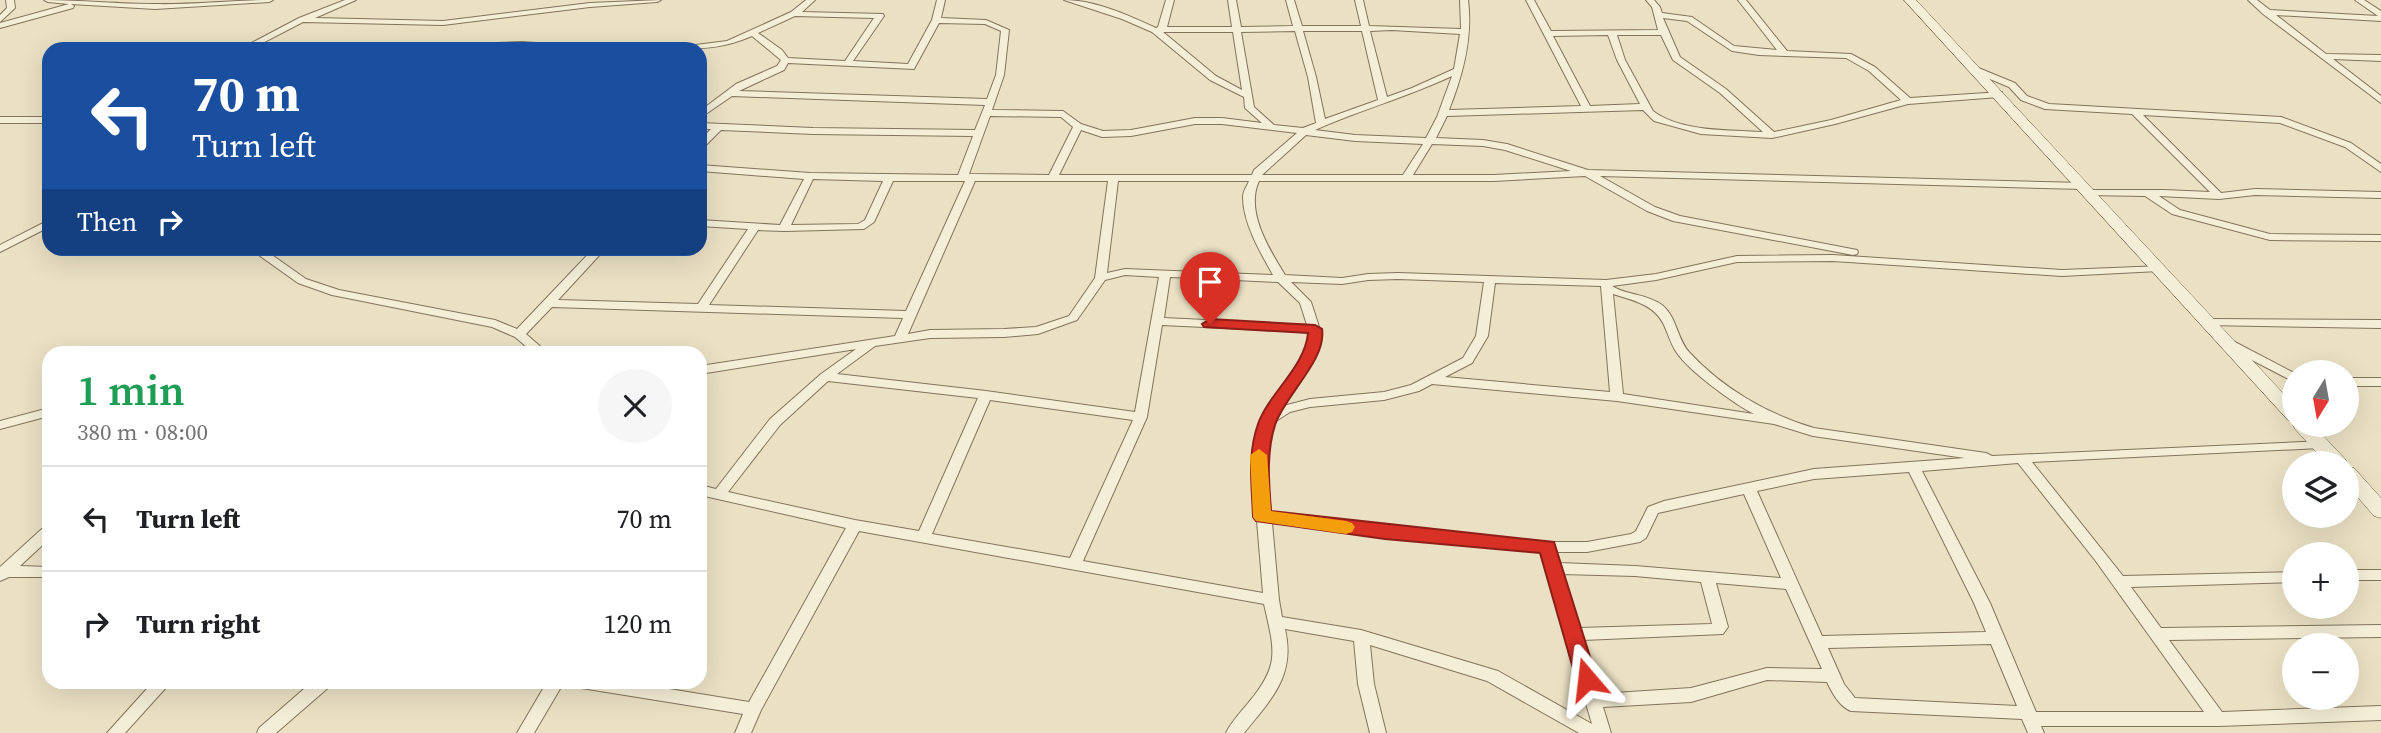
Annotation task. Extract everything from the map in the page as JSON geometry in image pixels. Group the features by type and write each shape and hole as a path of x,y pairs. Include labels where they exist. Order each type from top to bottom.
{"street":[{"path":"0,20 11,8 10,0"},
{"path":"48,0 155,8 269,0"},
{"path":"0,26 87,0"},
{"path":"258,42 302,20 352,0"},
{"path":"302,20 443,23 590,5 657,0"},
{"path":"707,47 722,45 754,33 794,14 811,0"},
{"path":"785,60 911,67 936,20 941,0"},
{"path":"1068,0 1159,29 1365,28 1464,32"},
{"path":"1159,29 1170,0"},
{"path":"1232,0 1246,95 1250,108 1269,125"},
{"path":"1290,0 1321,123"},
{"path":"1359,0 1383,101"},
{"path":"1406,178 1443,113 1457,71 1464,32 1464,0"},
{"path":"1530,0 1587,109"},
{"path":"1650,0 1676,58 1723,92 1772,135"},
{"path":"1742,0 1784,52"},
{"path":"1910,0 2282,403"},
{"path":"2252,0 2381,100"},
{"path":"2359,0 2381,17"},
{"path":"2266,12 2381,17"},
{"path":"794,14 880,16 847,64"},
{"path":"1658,15 1689,19 1732,48 1847,56 1872,69 1908,101"},
{"path":"900,338 968,176 978,134 1000,75 1005,30 986,22 936,20"},
{"path":"1159,29 1213,78 1246,95"},
{"path":"1548,34 1663,32"},
{"path":"754,33 759,41 781,54 785,60"},
{"path":"1612,34 1621,60 1645,107 1657,119 1685,128 1772,135 1908,101 1999,94"},
{"path":"2324,56 2381,58"},
{"path":"707,107 751,80 781,68 785,60"},
{"path":"1976,70 2012,85 2024,97 2037,104 2136,113 2281,120 2348,145 2381,169"},
{"path":"1234,733 1265,695 1279,670 1281,645 1271,600 1262,517 1259,454 1267,422 1310,352 1316,336 1305,302 1282,280 1252,218 1248,194 1254,177 1268,161 1305,131 1457,71"},
{"path":"2366,89 2381,89"},
{"path":"731,93 989,102"},
{"path":"1443,113 1645,107"},
{"path":"985,113 1063,114 1078,125 1102,134 1132,133 1195,121 1269,125 1356,138 1463,142 1507,147 1587,173 1651,209 1677,219 1920,264"},
{"path":"2136,113 2219,196"},
{"path":"0,127 5,120 42,120"},
{"path":"1053,177 1078,125"},
{"path":"707,126 978,134"},
{"path":"707,139 718,127"},
{"path":"2367,158 2381,158"},
{"path":"707,169 810,176 889,178 1494,178 1587,173 2219,196 2255,192 2381,195"},
{"path":"784,228 810,176"},
{"path":"707,223 784,228 850,228 865,225 889,178"},
{"path":"707,369 930,334 1004,333 1049,327 1073,318 1101,278 1113,178"},
{"path":"2147,193 2176,212 2270,237 2381,238"},
{"path":"701,308 755,226"},
{"path":"0,249 42,227"},
{"path":"266,256 302,281 336,292 495,324 519,334 533,346"},
{"path":"519,334 593,256"},
{"path":"1101,278 1125,272 1342,281 1398,276 1490,278 1606,286 1737,259 1794,257 2062,274 2159,268"},
{"path":"1074,565 1141,417 1165,275"},
{"path":"1267,422 1286,409 1310,403 1384,396 1415,388 1468,360 1482,336 1490,278"},
{"path":"1606,286 1617,397"},
{"path":"1606,286 1658,308 1667,319 1682,352 1714,381 1750,407 1782,423"},
{"path":"549,303 910,315"},
{"path":"1157,321 1315,329"},
{"path":"2209,324 2381,324"},
{"path":"719,494 775,422 825,377 876,341"},
{"path":"2224,341 2282,372"},
{"path":"825,377 986,395 1141,417"},
{"path":"1432,380 1617,397 1782,423 1812,432 2015,459 2117,582 2218,719"},
{"path":"2359,382 2381,382"},
{"path":"923,538 986,395"},
{"path":"0,425 42,414"},
{"path":"2314,438 2326,451"},
{"path":"1262,517 1547,547 1587,547 1635,538 1641,534 1653,510 1815,474 2015,459 2320,444"},
{"path":"1913,467 1996,638 2031,722"},
{"path":"2359,486 2381,511"},
{"path":"1749,489 1833,676 1846,700 1861,707 2031,722 2381,713"},
{"path":"707,491 855,525 1271,600"},
{"path":"743,733 855,525"},
{"path":"2,573 42,537"},
{"path":"1547,547 1603,733"},
{"path":"1553,568 1793,584"},
{"path":"2,573 42,572"},
{"path":"2359,575 2381,575"},
{"path":"2117,582 2282,577"},
{"path":"1573,634 1718,630 1720,627 1707,578"},
{"path":"1276,622 1361,636 1492,676 1594,733"},
{"path":"2156,635 2381,631"},
{"path":"1361,636 1366,684 1378,733"},
{"path":"1818,642 1996,638"},
{"path":"1594,701 1691,695 1767,674 1833,676"},
{"path":"115,733 156,689"},
{"path":"265,733 315,689"},
{"path":"524,733 552,689"},
{"path":"626,689 754,709"}],"slow traffic":[{"path":"1259,455 1262,517 1346,527"}],"route":[{"path":"1210,324 1315,329 1316,336 1310,352 1267,422 1259,454 1262,517 1547,547 1587,679"}]}
